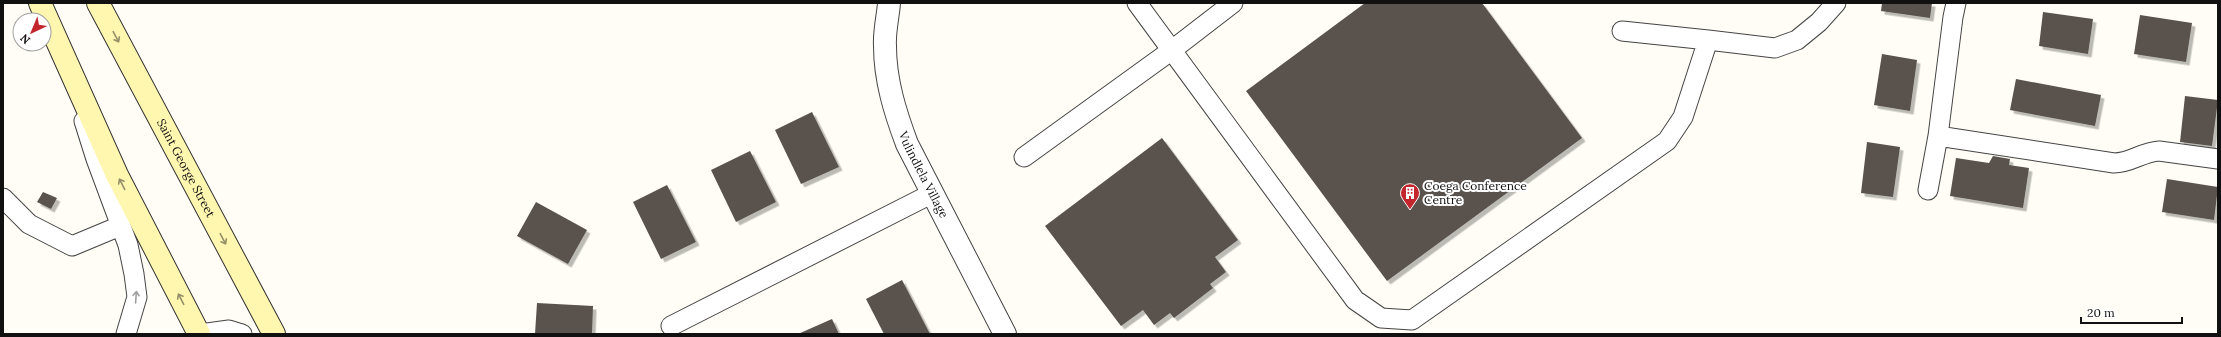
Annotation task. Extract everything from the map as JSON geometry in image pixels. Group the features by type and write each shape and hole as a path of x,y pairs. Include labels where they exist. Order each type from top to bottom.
{"main road":[{"path":"40,3 117,175 200,334"},
{"name":"Saint George Street","path":"98,3 274,334"}],"street":[{"name":"Vulindlela Village","path":"889,3 884,45 890,93 907,144 1005,334"}],"lane":[{"path":"1137,3 1355,300 1381,318 1412,320 1667,141 1683,117 1708,40"},
{"path":"1024,157 1172,50 1233,3"},
{"path":"1622,31 1775,48 1797,40 1819,22 1836,3"},
{"path":"1928,190 1938,136 1956,3"},
{"path":"65,58 96,160 128,245 137,297 126,334"},
{"path":"1938,136 2114,163 2125,163 2150,151 2218,159"},
{"path":"671,326 933,193"},
{"path":"3,198 30,224 72,246 120,226"},
{"path":"200,334 229,330 242,334"}],"building":[{"name":"Coega Conference Centre","path":"1365,3 1482,3 1582,138 1387,281 1246,91"},
{"path":"1882,3 1932,3 1930,18 1881,11"},
{"path":"2043,12 2093,19 2088,54 2039,46"},
{"path":"2140,15 2192,23 2186,62 2134,54"},
{"path":"1882,54 1917,60 1910,111 1874,105"},
{"path":"2016,79 2101,95 2095,126 2010,110"},
{"path":"2185,96 2218,100 2212,146 2180,142"},
{"path":"812,112 839,167 801,184 775,130"},
{"path":"1162,138 1238,240 1215,257 1226,272 1210,284 1213,288 1174,318 1170,313 1154,325 1143,310 1121,326 1045,226"},
{"path":"1867,142 1900,147 1893,197 1861,193"},
{"path":"750,151 776,202 736,222 711,170"},
{"path":"1993,156 2010,159 2009,165 2029,168 2023,208 1950,196 1956,158 1989,163"},
{"path":"2167,179 2218,187 2214,220 2162,212"},
{"path":"667,185 696,242 661,259 633,202"},
{"path":"43,192 57,198 51,209 37,202"},
{"path":"536,202 587,230 568,264 517,236"},
{"path":"902,280 930,334 884,334 866,299"},
{"path":"537,303 593,306 592,334 535,334"},
{"path":"832,319 839,334 798,334"}],"place":[{"name":"Coega Conference Centre","path":"1410,210"}]}
